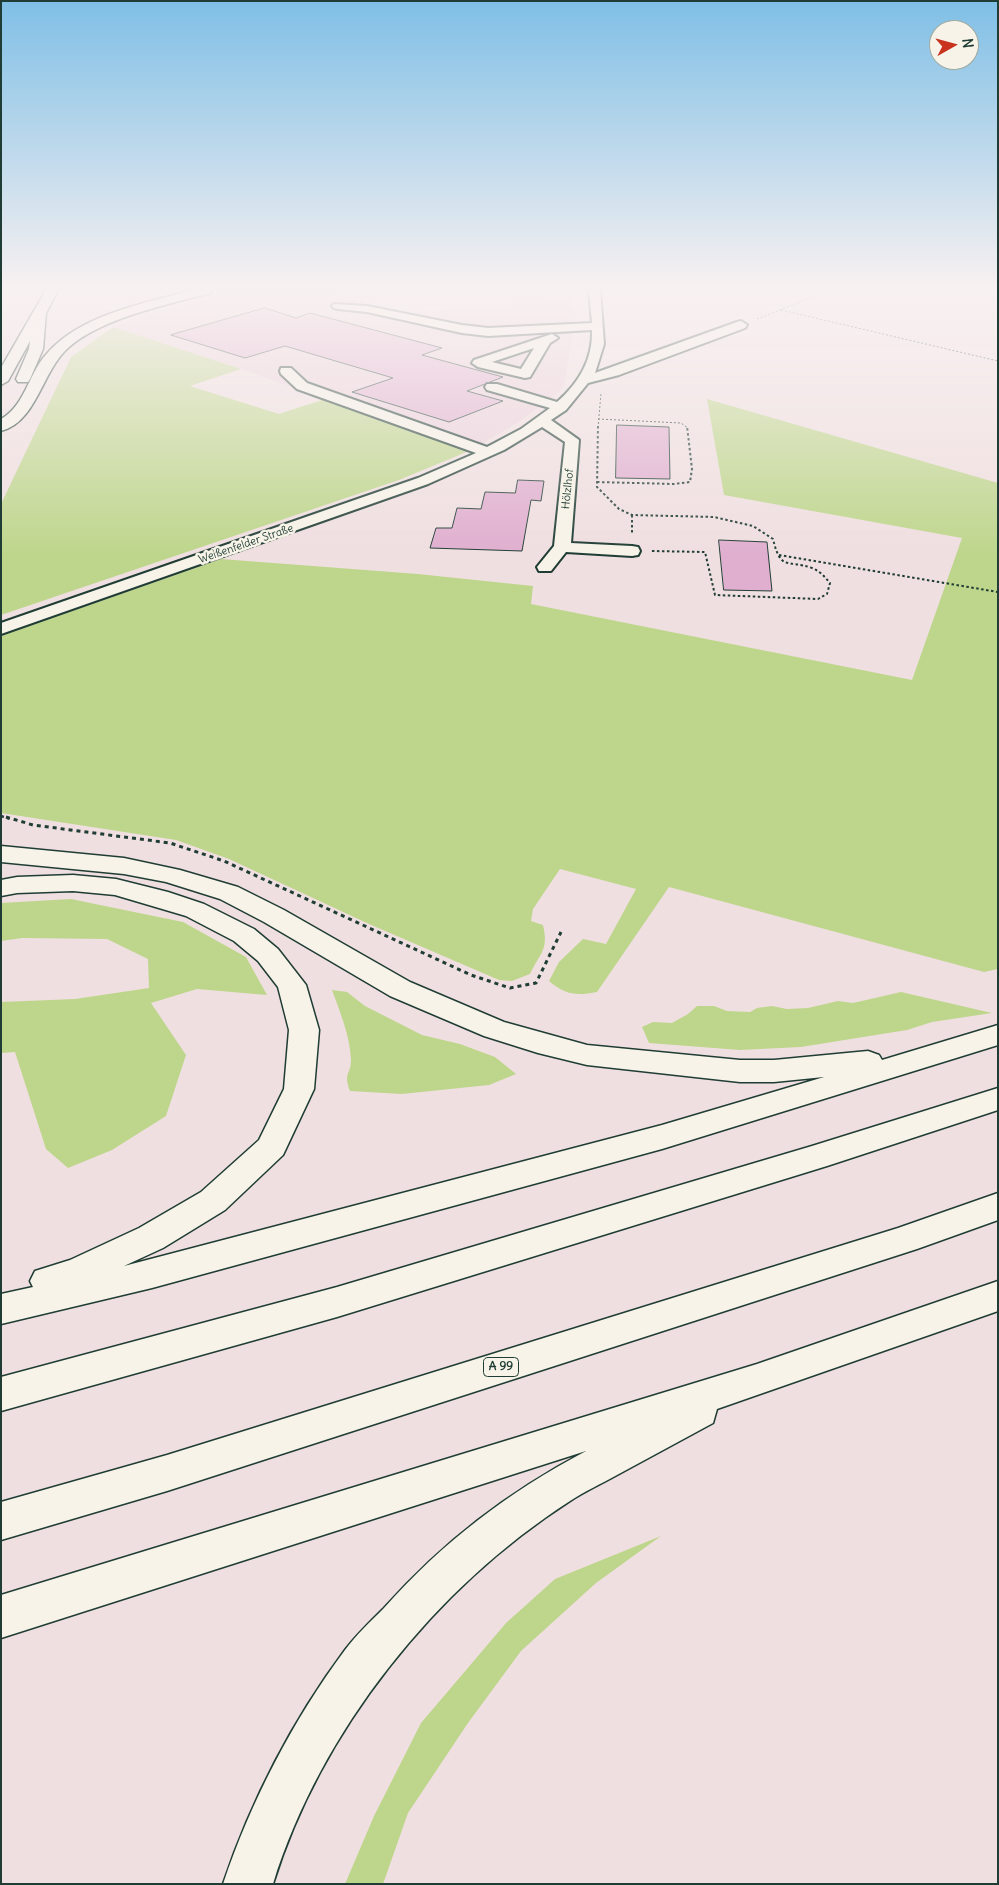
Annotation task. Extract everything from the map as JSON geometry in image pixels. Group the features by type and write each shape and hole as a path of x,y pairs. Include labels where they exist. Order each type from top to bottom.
{"highway":[{"path":"1,425 23,378"},
{"path":"1,425 18,416 39,378"},
{"path":"1,854 124,866 170,875 229,893 274,916 400,988 444,1009 538,1044 588,1055 710,1069 765,1071 944,1052"},
{"path":"1,888 17,885 73,883 116,887 195,910 244,935 268,955 292,984 304,1030 299,1089 272,1147 214,1201 151,1238 80,1272 1,1294"},
{"path":"1,1309 152,1274 662,1136 998,1035"},
{"path":"1,1394 337,1302 806,1160 998,1099"},
{"name":"A 99","path":"1,1521 186,1467 905,1239 998,1206"},
{"path":"1,1617 757,1380 998,1296"},
{"path":"248,1884 257,1856 299,1764 336,1703 362,1664 415,1605 457,1563 503,1524 556,1487 757,1380"}],"street":[{"path":"293,378 302,386 488,452"},
{"path":"515,378 492,387 561,407"},
{"path":"586,380 593,378"},
{"name":"Weißenfelder Straße","path":"1,629 423,480 488,452 543,421 561,407 586,380"},
{"name":"Hölzlhof","path":"543,421 572,440 562,547"},
{"path":"545,567 562,547 632,550"}],"path":[{"path":"603,391 600,395 598,419 597,482 598,487 619,509 632,515 714,518 753,526 773,539 777,555 786,563 812,568 822,574 830,583 827,594 818,599 714,595 705,552 632,550 632,515"},
{"path":"597,482 674,484 690,482 692,469 688,427 680,423 598,419"},
{"path":"777,555 998,592"},
{"path":"1,816 33,824 170,844 224,861 471,975 510,988 536,983 561,932"}],"shaded area":[{"path":"266,378 565,378 564,386 555,395 522,420 469,451"}],"green space":[{"path":"61,378 214,378 190,386 279,414 325,399 469,451 399,480 1,615 1,504"},
{"path":"707,399 998,483 998,969 984,972 669,887 597,992 577,994 566,992 549,981 559,962 583,939 606,944 636,889 560,869 533,909 531,921 543,925 545,933 544,946 540,956 530,974 512,981 499,980 369,924 229,859 176,840 1,813 1,636 221,559 418,574 533,586 531,604 912,680 962,538 724,495"},
{"path":"71,899 183,922 246,957 267,995 197,989 151,1003 186,1055 166,1116 112,1150 68,1168 46,1149 15,1052 1,1053 1,1002 75,999 149,988 148,959 107,939 22,938 1,941 1,903"},
{"path":"332,990 347,992 365,1006 422,1035 460,1044 495,1057 516,1074 489,1085 402,1094 350,1091 347,1080 351,1060 349,1042"},
{"path":"901,992 992,1013 932,1022 907,1030 801,1047 740,1050 649,1043 642,1027 653,1022 672,1023 688,1014 697,1006 714,1006 727,1011 750,1012 757,1008 772,1006 787,1009 808,1008 838,1001 853,1003"},
{"path":"661,1536 596,1583 521,1651 468,1723 408,1813 383,1884 345,1884 374,1816 421,1723 506,1623 555,1579"}],"building":[{"path":"393,378 501,378 467,391 503,401 449,422 352,392"},
{"path":"617,425 669,427 670,479 616,478"},
{"path":"518,480 544,481 541,501 531,500 522,551 430,548 436,528 452,528 457,508 481,509 485,492 515,493"},
{"path":"719,540 767,542 772,591 724,590"}]}
